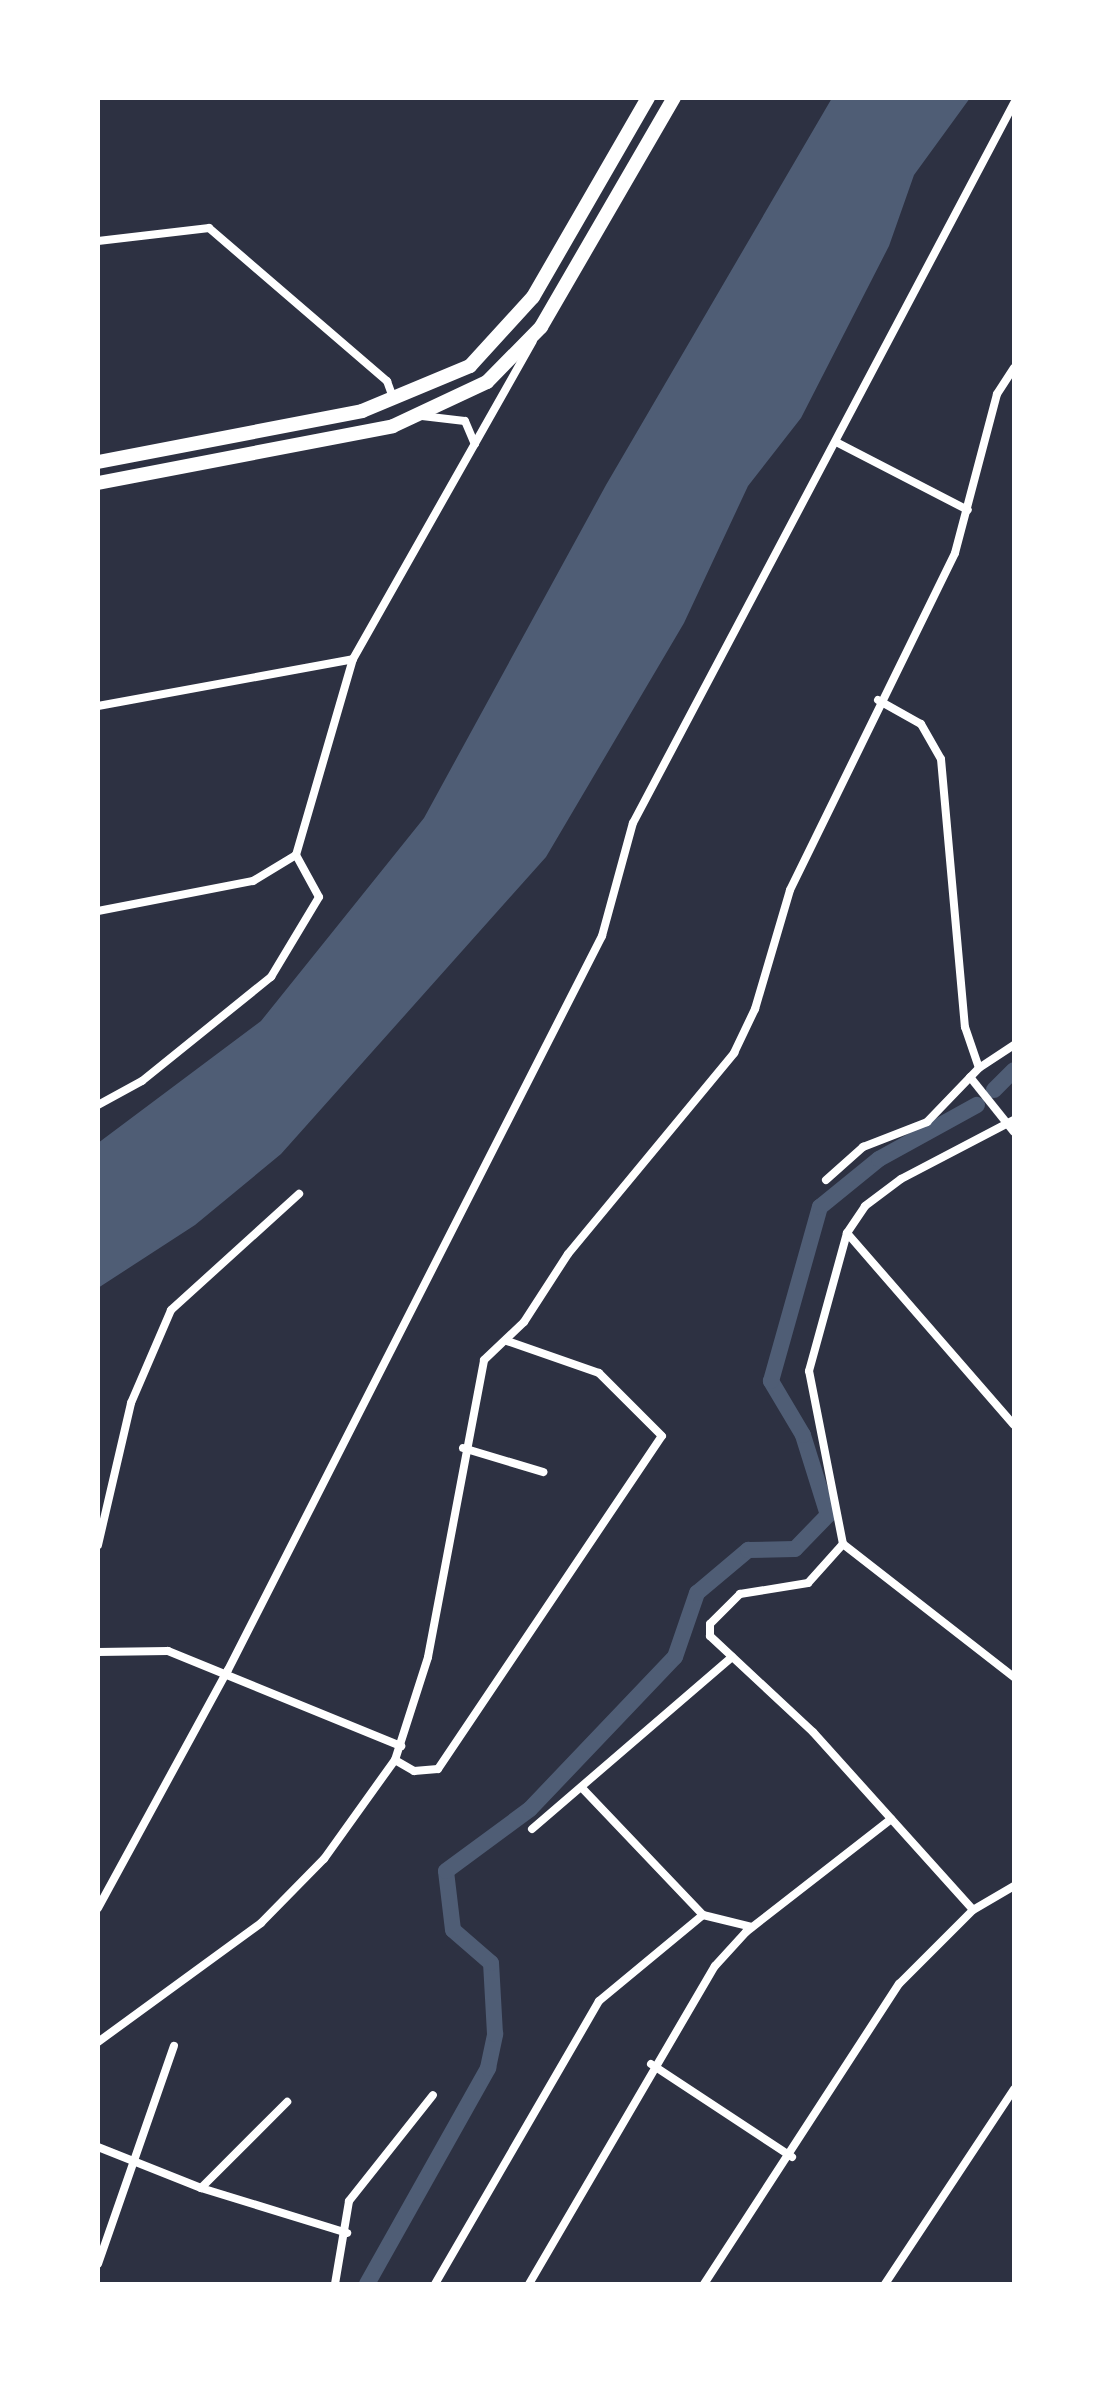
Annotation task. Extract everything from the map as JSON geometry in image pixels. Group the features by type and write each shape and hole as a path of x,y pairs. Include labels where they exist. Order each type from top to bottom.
{"main road":[{"path":"98,462 394,402 470,366 506,333 648,98"},
{"path":"98,483 422,416 487,382 541,327 674,98"}],"street":[{"path":"98,1908 228,1670 602,936 633,823 838,443 1014,103"},
{"path":"98,241 209,228 387,381 394,402"},
{"path":"98,911 253,881 296,855 353,659 541,327"},
{"path":"98,2042 261,1923 324,1859 395,1760 428,1657 463,1448 484,1360 507,1341 568,1254 734,1053 755,1009 790,890 878,700 935,597 968,510 997,394 1013,371"},
{"path":"422,416 465,421 475,445"},
{"path":"838,443 968,510"},
{"path":"98,706 353,659"},
{"path":"878,700 921,724 941,759 965,1027 979,1068"},
{"path":"98,1105 142,1081 271,977 319,897 296,855"},
{"path":"826,1180 863,1147 927,1122 979,1068 1014,1045"},
{"path":"970,1077 1012,1125 901,1179 865,1206 847,1233 809,1371 843,1544 1014,1677"},
{"path":"98,1545 131,1403 171,1310 299,1194"},
{"path":"847,1233 1014,1425"},
{"path":"395,1760 414,1771 438,1769 662,1436 599,1373 507,1341"},
{"path":"463,1448 543,1472"},
{"path":"843,1544 808,1583 740,1594 710,1624 710,1636 891,1819 973,1910"},
{"path":"98,1652 143,1646 228,1670 401,1746"},
{"path":"532,1829 583,1789 732,1657"},
{"path":"583,1789 703,1915 752,1927"},
{"path":"529,2284 691,1997 752,1927 891,1819"},
{"path":"704,2284 792,2157 899,1984 973,1910 1014,1886"},
{"path":"435,2284 599,2001 703,1915"},
{"path":"98,2264 174,2046"},
{"path":"651,2064 792,2157"},
{"path":"885,2284 1014,2089"},
{"path":"335,2284 354,2193 433,2095"},
{"path":"201,2188 287,2102"},
{"path":"98,2147 132,2164 201,2188 347,2233"}],"water":[{"path":"832,98 970,98 914,175 889,246 801,418 748,486 684,623 546,857 281,1154 195,1225 98,1288 98,1143 261,1021 424,818 606,485"}],"waterway":[{"path":"994,1090 1014,1070"},
{"path":"367,2284 488,2068 495,2034 491,1963 453,1930 446,1871 530,1809 675,1657 697,1593 748,1550 795,1549 828,1515 803,1435 771,1381 820,1207 879,1159 977,1105"}]}
